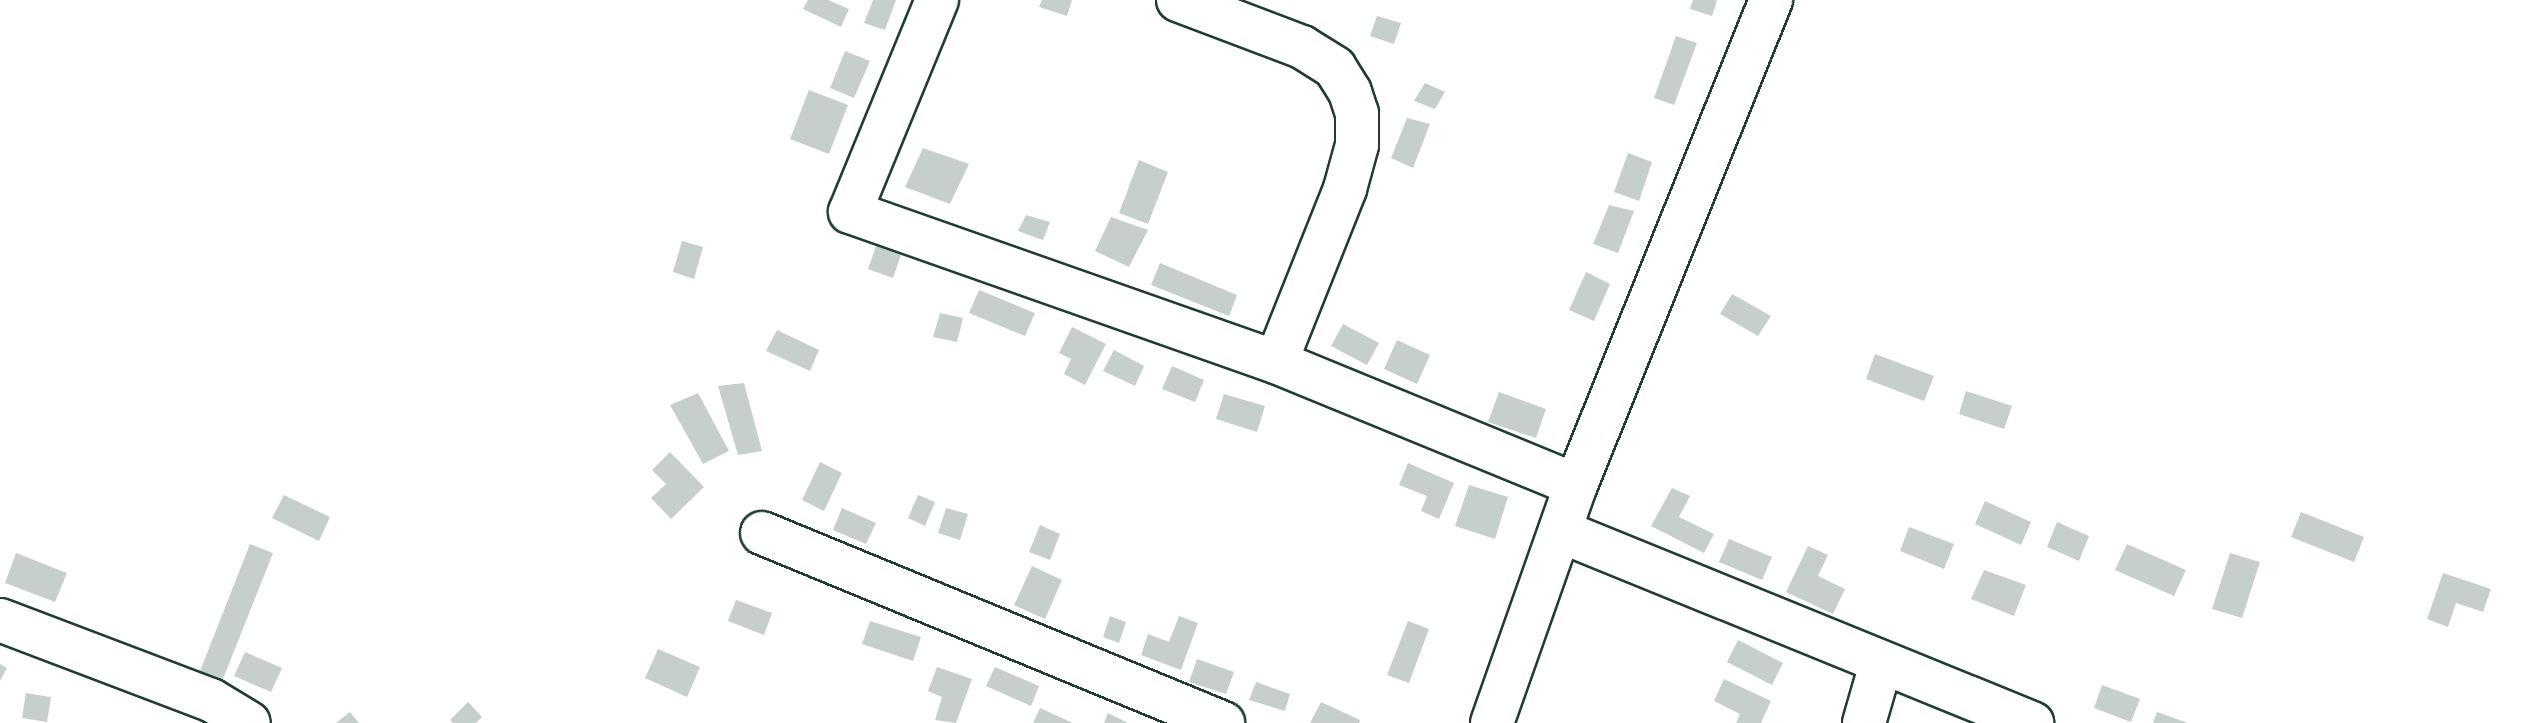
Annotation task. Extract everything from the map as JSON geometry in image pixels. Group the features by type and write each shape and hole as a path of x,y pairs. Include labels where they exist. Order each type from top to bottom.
{"street":[{"path":"937,0 850,212 1276,362 1576,485"},
{"path":"1178,0 1302,47 1335,68 1350,92 1357,113 1357,145 1345,189 1276,362"},
{"path":"1492,723 1576,485 1771,0"},
{"path":"1560,531 2032,723"},
{"path":"762,533 1223,723"},
{"path":"0,620 211,700 249,723"},
{"path":"1864,723 1881,664"}],"building":[{"path":"808,0 828,0 849,9 841,27 803,9"},
{"path":"873,0 896,0 885,30 864,23"},
{"path":"1042,0 1072,0 1067,16 1039,7"},
{"path":"1693,0 1717,0 1712,16 1690,9"},
{"path":"1377,16 1401,23 1394,44 1370,36"},
{"path":"1676,36 1697,43 1674,105 1654,98"},
{"path":"845,51 870,61 854,98 830,88"},
{"path":"1425,83 1445,92 1435,109 1414,101"},
{"path":"809,90 848,105 829,154 790,139"},
{"path":"1407,118 1430,124 1413,168 1391,158"},
{"path":"923,148 969,164 950,204 905,187"},
{"path":"1628,153 1652,162 1639,201 1614,192"},
{"path":"1139,160 1168,172 1148,224 1119,213"},
{"path":"1609,205 1634,211 1618,253 1593,244"},
{"path":"1026,215 1050,222 1043,240 1018,231"},
{"path":"1111,217 1148,230 1129,267 1095,251"},
{"path":"682,241 703,247 694,279 673,272"},
{"path":"876,246 901,255 893,278 868,269"},
{"path":"1160,263 1237,295 1229,316 1151,285"},
{"path":"1586,272 1610,284 1594,321 1569,310"},
{"path":"979,290 1035,313 1025,336 969,313"},
{"path":"1732,294 1771,316 1758,336 1720,314"},
{"path":"940,313 963,318 957,342 933,337"},
{"path":"1343,324 1379,343 1367,365 1331,346"},
{"path":"1072,327 1106,344 1085,385 1064,374 1071,359 1059,353"},
{"path":"777,330 819,350 810,371 766,351"},
{"path":"1397,340 1430,355 1417,384 1384,369"},
{"path":"1114,350 1144,366 1135,386 1103,371"},
{"path":"1875,354 1934,376 1924,401 1866,379"},
{"path":"1172,366 1204,380 1195,402 1162,389"},
{"path":"744,383 762,451 738,455 718,386"},
{"path":"1966,391 2012,406 2004,429 1959,414"},
{"path":"1499,392 1546,409 1536,438 1488,422"},
{"path":"698,393 729,451 703,464 670,405"},
{"path":"1224,394 1265,406 1257,432 1216,419"},
{"path":"670,452 704,487 671,519 651,498 666,484 652,470"},
{"path":"820,462 842,473 824,511 802,500"},
{"path":"1408,463 1454,483 1439,519 1421,511 1427,496 1399,485"},
{"path":"1469,485 1508,497 1495,539 1455,526"},
{"path":"1672,488 1690,496 1679,517 1714,534 1704,553 1651,526"},
{"path":"284,495 330,517 319,541 272,518"},
{"path":"918,495 935,502 925,526 908,518"},
{"path":"1985,501 2031,522 2021,545 1975,524"},
{"path":"842,508 876,523 866,544 833,530"},
{"path":"946,508 968,514 960,540 938,533"},
{"path":"2301,512 2364,537 2354,562 2291,537"},
{"path":"2057,522 2089,536 2079,561 2047,547"},
{"path":"1040,525 1060,534 1050,560 1029,552"},
{"path":"1909,527 1954,544 1944,569 1900,551"},
{"path":"1729,539 1772,557 1762,580 1719,562"},
{"path":"250,544 273,553 223,679 200,671"},
{"path":"2127,544 2186,570 2174,596 2115,570"},
{"path":"1808,546 1828,555 1818,576 1845,589 1833,614 1786,592"},
{"path":"16,553 67,573 55,602 5,583"},
{"path":"2230,553 2260,562 2242,618 2212,609"},
{"path":"1032,566 1062,580 1045,619 1014,605"},
{"path":"1984,570 2026,585 2014,616 1971,599"},
{"path":"2443,573 2491,589 2483,612 2456,603 2448,627 2427,619"},
{"path":"736,600 772,613 764,635 728,621"},
{"path":"1110,616 1126,622 1119,643 1103,637"},
{"path":"1179,616 1198,623 1181,670 1141,655 1148,634 1169,642"},
{"path":"870,621 921,637 913,661 862,644"},
{"path":"1408,621 1429,629 1409,683 1387,675"},
{"path":"1738,640 1783,663 1772,685 1727,662"},
{"path":"658,649 700,667 687,697 645,678"},
{"path":"245,652 282,668 271,692 234,676"},
{"path":"1197,659 1234,672 1226,694 1189,682"},
{"path":"0,664 7,668 0,681"},
{"path":"937,667 972,679 956,723 935,720 942,697 928,691"},
{"path":"995,667 1039,686 1031,706 986,686"},
{"path":"1724,679 1771,701 1761,723 1736,723 1740,714 1714,701"},
{"path":"1256,682 1290,694 1285,711 1249,700"},
{"path":"2102,685 2140,699 2131,722 2094,708"},
{"path":"26,693 51,697 47,722 22,718"},
{"path":"468,702 482,717 476,723 453,723 450,720"},
{"path":"1321,702 1360,720 1359,723 1310,723"},
{"path":"1040,708 1073,723 1033,723"},
{"path":"350,712 359,723 336,723"},
{"path":"2157,712 2188,723 2153,723"},
{"path":"1108,713 1128,723 1104,723"}]}
